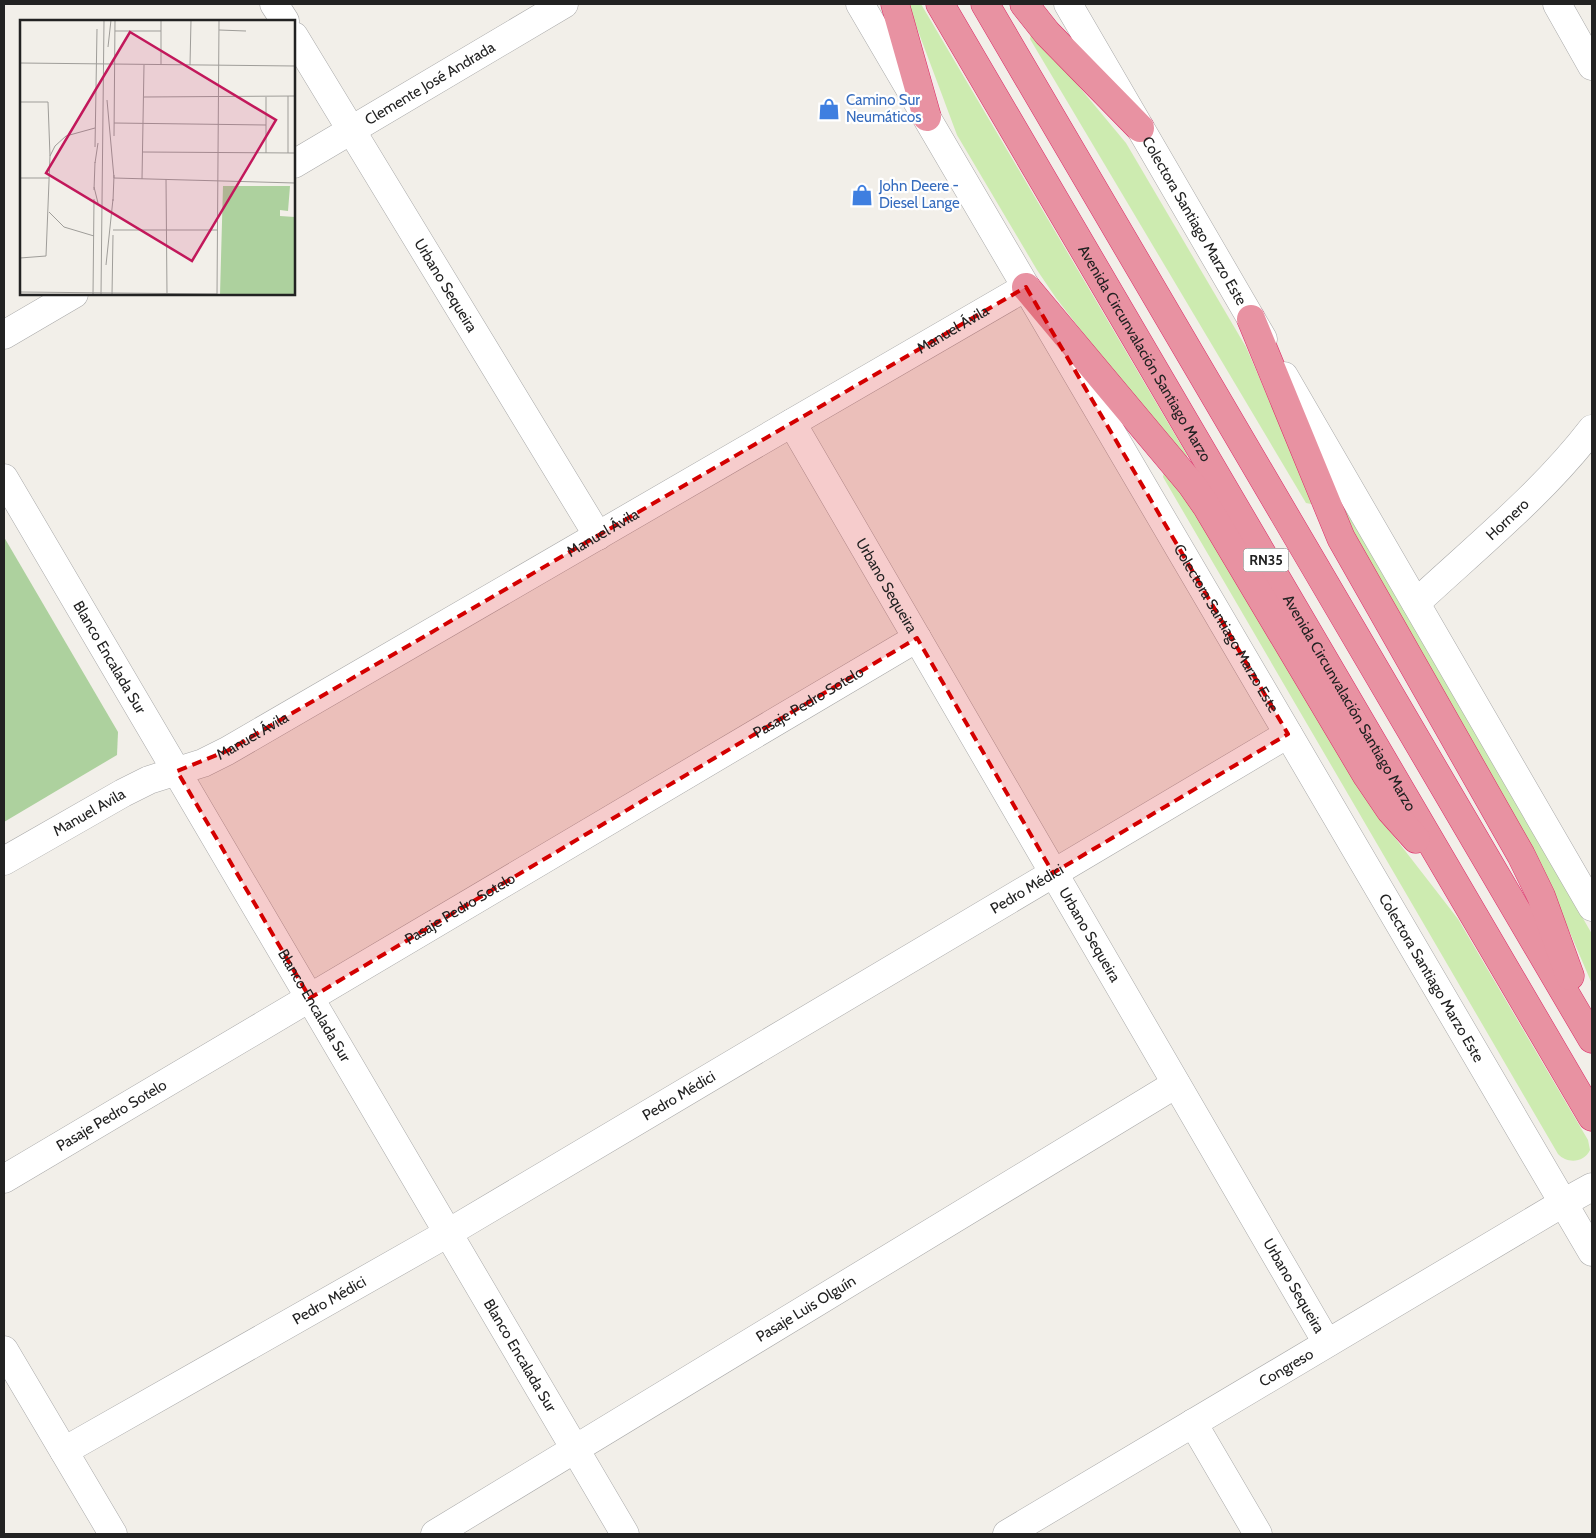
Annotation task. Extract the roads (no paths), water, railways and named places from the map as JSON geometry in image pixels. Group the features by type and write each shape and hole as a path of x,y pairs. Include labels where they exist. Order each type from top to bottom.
{"highway":[{"path":"895,4 927,117"},
{"name":"Avenida Circunvalación Santiago Marzo","path":"940,4 1592,1117"},
{"name":"RN35","path":"985,4 1592,1039"},
{"path":"1024,4 1047,33 1140,128"},
{"path":"1026,287 1200,496 1382,800 1456,884"},
{"path":"1251,319 1341,538 1528,868 1541,896 1592,1039"}],"street":[{"path":"274,4 284,20"},
{"name":"Clemente José Andrada","path":"295,163 564,4"},
{"name":"Colectora Santiago Marzo Este","path":"860,4 1592,1252"},
{"name":"Colectora Santiago Marzo Este","path":"1068,4 1592,907"},
{"path":"1557,4 1592,66"},
{"name":"Urbano Sequeira","path":"295,38 598,536"},
{"name":"Manuel Ávila","path":"177,771 203,763 227,751 1026,287"},
{"path":"4,335 72,295"},
{"name":"Urbano Sequeira","path":"792,423 1327,1343"},
{"name":"Hornero","path":"1416,603 1547,481 1572,455 1592,429"},
{"name":"Blanco Encalada Sur","path":"4,478 625,1534"},
{"name":"Pasaje Pedro Sotelo","path":"4,1179 917,638"},
{"name":"Pedro Médici","path":"64,1451 448,1233 1288,734"},
{"name":"Manuel Avila","path":"4,861 123,793 149,780 177,771"},
{"name":"Pasaje Luis Olguín","path":"435,1534 1176,1084"},
{"name":"Congreso","path":"1007,1534 1592,1187"},
{"path":"4,1350 113,1534"},
{"path":"1193,1424 1258,1534"}],"place":[{"name":"Camino Sur Neumáticos","path":"829,109"},
{"name":"John Deere - Diesel Lange","path":"862,195"}]}
